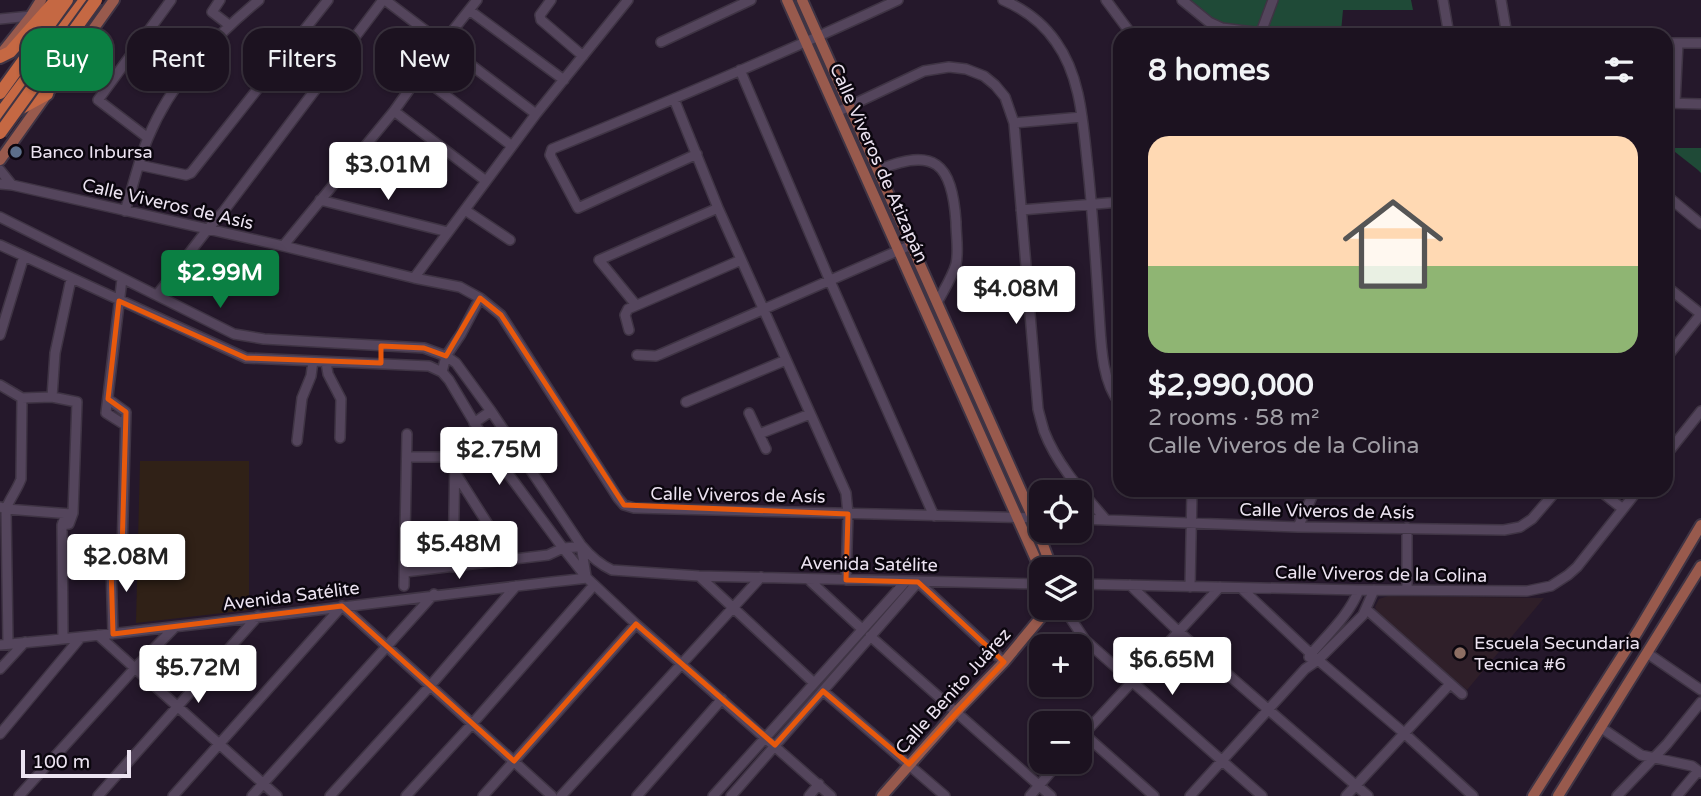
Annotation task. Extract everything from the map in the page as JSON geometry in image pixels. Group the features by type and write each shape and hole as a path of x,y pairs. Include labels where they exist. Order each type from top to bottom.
{"highway":[{"path":"1,52 10,52 56,0"},
{"path":"0,93 67,0"},
{"path":"0,114 85,0"},
{"path":"0,133 96,0"},
{"path":"0,120 47,94"}],"main road":[{"path":"1,52 41,0"},
{"path":"0,160 114,0"},
{"name":"Calle Viveros de Atizapán","path":"787,0 1035,557"},
{"name":"Calle Viveros de Atizapán","path":"802,0 937,303 1029,501"},
{"path":"1533,796 1701,525"},
{"path":"1558,796 1701,566"},
{"name":"Calle Benito Juárez","path":"882,796 1039,620"}],"street":[{"path":"148,138 98,100 171,0"},
{"path":"220,0 212,12 229,25"},
{"path":"125,211 148,138 178,84 229,25 259,0"},
{"path":"139,165 186,175 191,173 328,0"},
{"path":"157,295 384,0 421,28"},
{"path":"455,28 477,0"},
{"path":"551,0 540,15 541,20 583,56"},
{"path":"414,278 536,114 628,0"},
{"path":"662,42 751,0"},
{"path":"696,154 578,208 550,152 806,43 898,0"},
{"path":"1003,0 1030,15 1045,28 1058,44 1073,75 1082,117 1103,353 1113,392"},
{"path":"1106,0 1127,28"},
{"path":"1182,0 1209,22 1222,28"},
{"path":"1262,28 1273,0"},
{"path":"1443,0 1448,28"},
{"path":"1501,0 1506,28"},
{"path":"469,10 564,80"},
{"path":"0,19 31,16"},
{"path":"1673,43 1701,43"},
{"path":"1673,86 1678,43"},
{"path":"837,112 924,71 949,66 984,76 1005,97 1014,124 1038,410 1045,432 1058,457 1106,520"},
{"path":"474,68 536,114"},
{"path":"740,70 934,516"},
{"path":"283,246 408,91"},
{"path":"440,91 512,146"},
{"path":"674,99 741,260 846,493 846,580"},
{"path":"1673,103 1701,104"},
{"path":"394,111 486,181"},
{"path":"1014,124 1082,117"},
{"path":"878,170 898,161 916,158 931,162 944,171 955,207 957,255 955,268 937,303"},
{"path":"0,170 12,185"},
{"name":"Calle Viveros de Asís","path":"0,184 460,287 480,298 500,315 624,505 634,508 1029,518"},
{"path":"320,200 448,232"},
{"path":"1673,201 1701,224"},
{"path":"1021,210 1113,202"},
{"path":"636,304 599,260 719,208"},
{"path":"465,210 510,240"},
{"path":"0,217 234,334 250,338 424,348 446,356 464,373 491,411 580,545 591,581"},
{"path":"637,355 661,354 911,244"},
{"path":"0,245 246,358 429,366 442,372 492,452 563,548 591,581 831,796"},
{"path":"0,335 24,256"},
{"path":"629,330 625,315 628,309 636,304 741,260"},
{"path":"122,278 106,412 125,425"},
{"path":"52,397 55,353 71,279"},
{"path":"1673,292 1701,314 1673,349"},
{"path":"442,372 446,356 480,298"},
{"path":"381,346 382,363"},
{"path":"687,402 786,360"},
{"path":"297,441 302,398 311,376 313,361"},
{"path":"326,362 328,374 341,399 340,438"},
{"path":"0,384 22,398 52,397 77,402 70,514 66,525 63,639"},
{"path":"4,645 3,508 17,490 21,479 22,398"},
{"path":"108,399 126,412 113,634"},
{"path":"474,423 491,411"},
{"path":"1673,446 1701,411"},
{"path":"749,412 766,449"},
{"path":"760,434 810,414"},
{"path":"404,586 407,434"},
{"path":"407,457 477,457 512,442"},
{"path":"453,567 456,457"},
{"path":"455,473 510,559"},
{"path":"1190,587 1192,497"},
{"path":"1298,527 1312,497"},
{"name":"Calle Viveros de Asís","path":"1092,519 1298,527 1504,530 1520,527 1532,519 1552,497"},
{"path":"1608,497 1623,509"},
{"name":"Calle Viveros de la Colina","path":"1092,584 1527,591 1560,582 1577,567 1632,497"},
{"path":"3,508 70,514"},
{"path":"1406,590 1407,528"},
{"path":"405,572 548,555 563,548 580,545"},
{"name":"Avenida Satélite","path":"580,545 601,565 612,570 699,576 1029,583"},
{"path":"699,576 814,683"},
{"path":"561,796 761,577"},
{"path":"808,579 1051,796"},
{"path":"406,796 472,724 591,581"},
{"name":"Avenida Satélite","path":"4,645 175,627 434,594 591,581"},
{"path":"731,796 823,691 906,582"},
{"path":"713,796 814,683 918,582 1004,662"},
{"path":"1130,585 1179,632 1368,796"},
{"path":"330,796 516,586"},
{"path":"1092,725 1220,587"},
{"path":"1241,588 1314,657 1473,796"},
{"path":"1190,796 1305,669 1354,603 1359,590"},
{"path":"1314,657 1363,615 1374,590"},
{"path":"252,796 434,594"},
{"path":"173,796 342,606 552,796"},
{"path":"1366,609 1462,694"},
{"path":"98,796 258,616"},
{"path":"1072,620 1085,640 1262,796"},
{"path":"483,796 636,624"},
{"path":"19,796 175,627"},
{"path":"98,635 277,796"},
{"path":"0,734 82,637"},
{"path":"0,669 25,642"},
{"path":"1647,653 1701,690"},
{"path":"1346,796 1450,684"},
{"path":"823,691 944,796"},
{"path":"637,796 722,699"},
{"path":"1617,796 1667,744 1701,702"},
{"path":"1600,727 1641,755 1683,763 1700,772 1677,796"},
{"path":"1092,744 1154,796"},
{"path":"1030,796 1049,774"},
{"path":"809,796 819,785"}],"highlighted area":[{"path":"480,298 501,315 624,505 848,514 846,580 918,582 1004,662 909,764 823,691 775,745 636,624 514,761 342,606 113,634 111,566 120,563 122,551 126,412 108,399 119,301 246,358 381,363 381,346 424,348 446,356"}],"shaded area":[{"path":"140,461 249,461 249,610 136,623"},
{"name":"Escuela Secundaria Tecnica #6","path":"1388,596 1544,598 1467,690 1379,616 1375,607 1379,599"}],"green space":[{"path":"1188,0 1411,0 1413,10 1343,10 1341,28 1245,28 1222,26"},
{"path":"1673,148 1701,148 1701,173"}],"place":[{"name":"Banco Inbursa","path":"16,152"},
{"name":"Escuela Secundaria Tecnica #6","path":"1460,653"}]}
